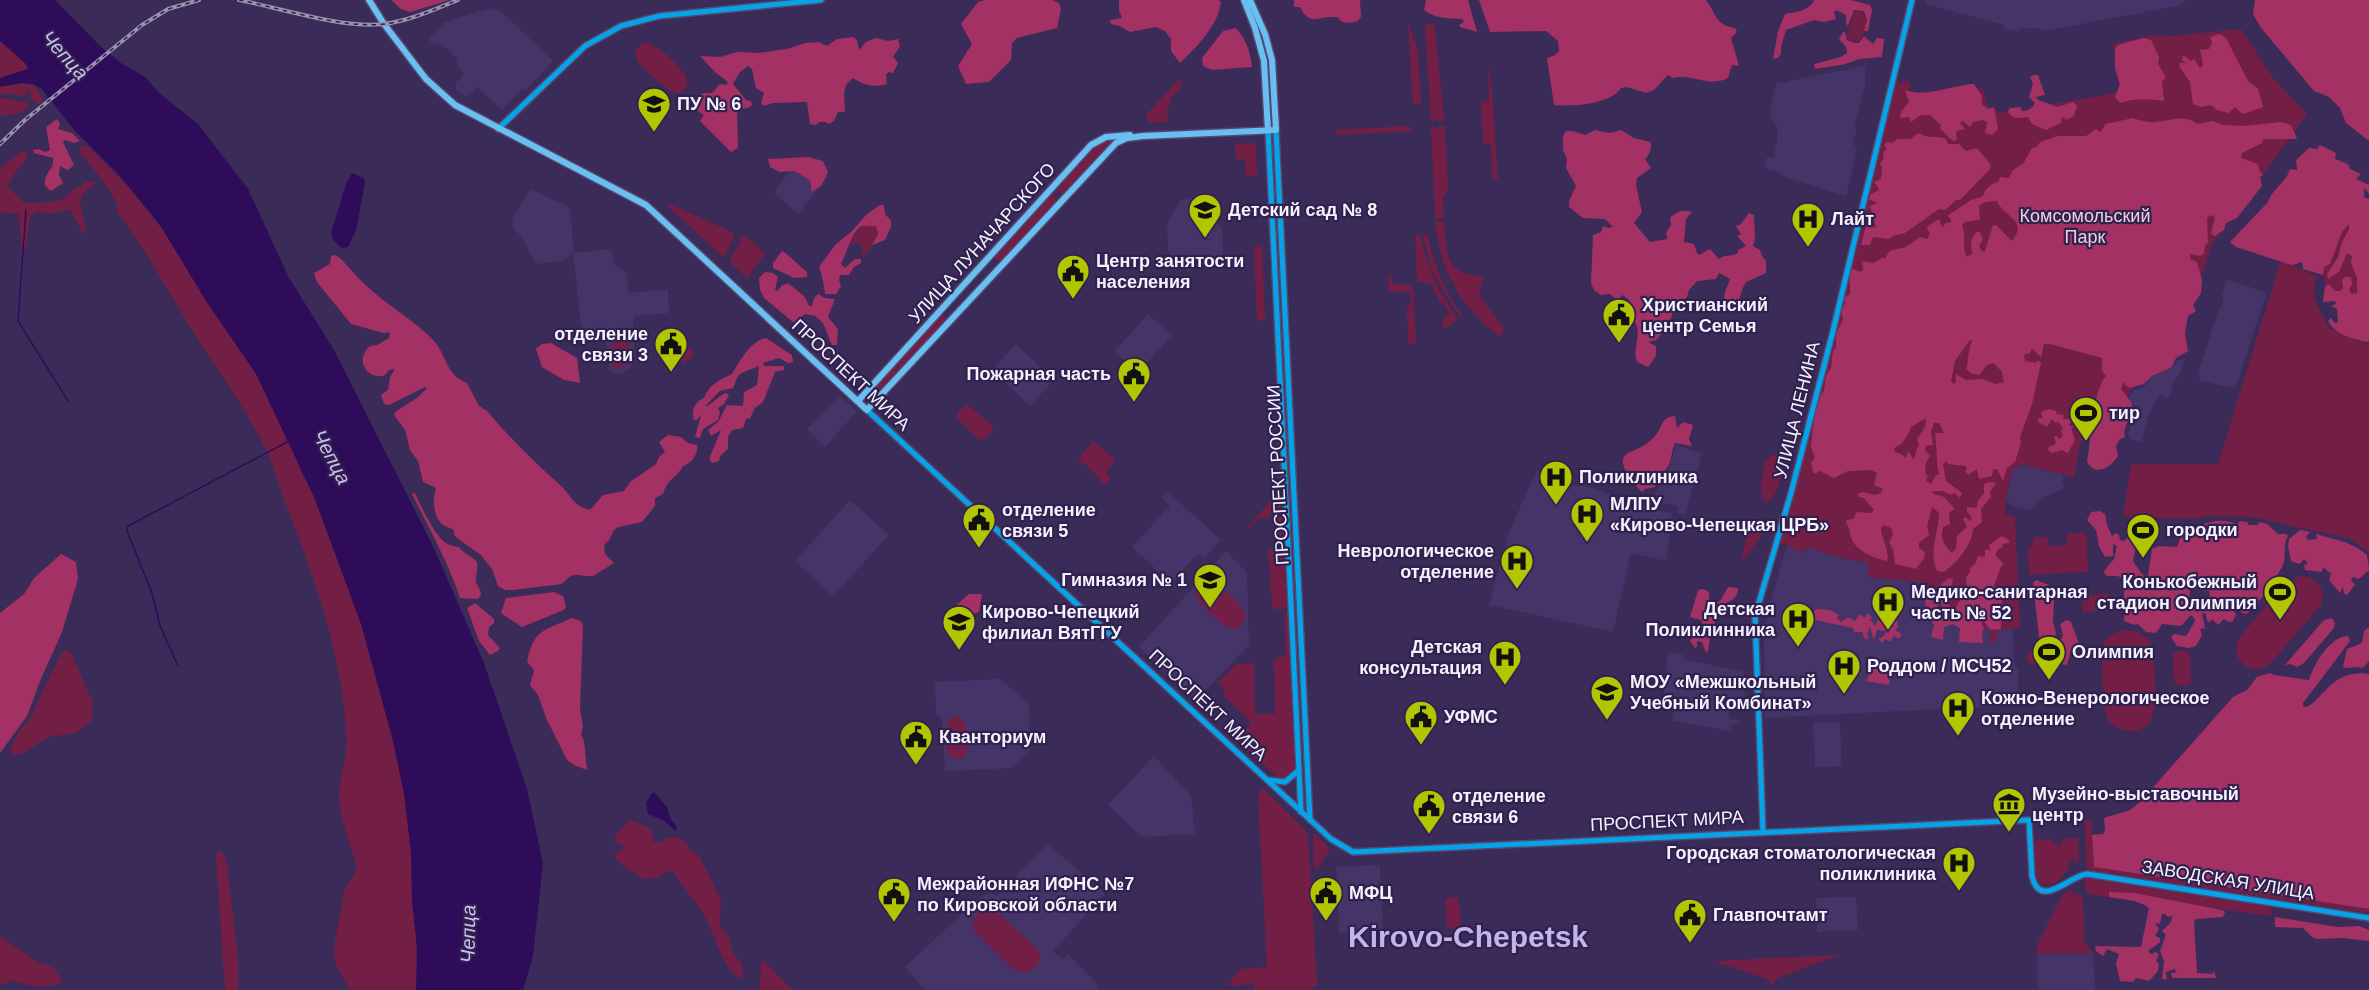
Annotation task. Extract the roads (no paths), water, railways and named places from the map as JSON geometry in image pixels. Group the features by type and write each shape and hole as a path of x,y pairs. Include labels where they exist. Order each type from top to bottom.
{"main road":[{"path":"498,129 585,46 621,26 659,16 821,0"},
{"path":"1244,0 1264,61 1268,130"},
{"path":"1250,0 1265,34 1272,60 1276,130"},
{"name":"УЛИЦА ЛЕНИНА","path":"1763,832 1755,616 1791,493 1832,335 1912,0"},
{"name":"ПРОСПЕКТ МИРА","path":"370,2 433,86 455,105 646,205 1301,812 1336,843 1353,852 2029,820 2032,876 2037,887 2048,891 2056,890 2074,877 2083,874"},
{"name":"ПРОСПЕКТ РОССИИ","path":"1268,130 1301,812"},
{"name":"УЛИЦА ЛУНАЧАРСКОГО","path":"858,401 1091,145 1111,136 1276,130"},
{"name":"ПРОСПЕКТ РОССИИ","path":"1276,130 1310,820"},
{"name":"УЛИЦА ЛУНАЧАРСКОГО","path":"867,410 1110,148 1123,139 1143,136"},
{"path":"1267,780 1285,782 1299,770"},
{"name":"ЗАВОДСКАЯ УЛИЦА","path":"2083,874 2369,918"}],"water":[{"name":"Чепца","path":"0,0 55,0 100,46 121,63 145,77 159,93 198,124 248,189 288,276 334,350 434,548 485,666 527,789 543,863 533,956 523,990 416,990 417,948 412,901 411,853 404,794 393,741 361,624 314,497 256,374 206,301 160,225 120,176 75,131 42,89 33,84 22,83 0,87 0,79 3,77 28,69 27,65 0,41"},
{"path":"352,173 364,178 365,182 356,231 348,247 341,248 333,240 331,233 346,184"},
{"path":"652,793 655,793 667,807 677,827 676,831 664,821 648,814 646,803"}],"waterway":[{"path":"26,210 18,321 68,401"},
{"path":"178,666 160,626 152,593 127,531 128,526 289,441"}],"railway":[{"path":"0,144 25,120 142,25 168,9 199,0"},
{"path":"239,0 331,21 368,25 403,20 458,0"}],"place":[{"name":"ПУ № 6","path":"654,133"},
{"name":"Детский сад № 8","path":"1205,239"},
{"name":"Лайт","path":"1808,248"},
{"name":"Центр занятости населения","path":"1073,300"},
{"name":"Христианский центр Семья","path":"1619,344"},
{"name":"отделение связи 3","path":"671,373"},
{"name":"Пожарная часть","path":"1134,403"},
{"name":"тир","path":"2086,442"},
{"name":"Поликлиника","path":"1556,506"},
{"name":"МЛПУ «Кирово-Чепецкая ЦРБ»","path":"1587,543"},
{"name":"отделение связи 5","path":"979,549"},
{"name":"городки","path":"2143,559"},
{"name":"Неврологическое отделение","path":"1517,590"},
{"name":"Гимназия № 1","path":"1210,609"},
{"name":"Конькобежный стадион Олимпия","path":"2280,621"},
{"name":"Медико-санитарная часть № 52","path":"1888,631"},
{"name":"Детская Поликлинника","path":"1798,648"},
{"name":"Кирово-Чепецкий филиал ВятГГУ","path":"959,651"},
{"name":"Олимпия","path":"2049,681"},
{"name":"Детская консультация","path":"1505,686"},
{"name":"Роддом / МСЧ52","path":"1844,695"},
{"name":"МОУ «Межшкольный Учебный Комбинат»","path":"1607,721"},
{"name":"Кожно-Венерологическое отделение","path":"1958,737"},
{"name":"УФМС","path":"1421,746"},
{"name":"Кванториум","path":"916,766"},
{"name":"Музейно-выставочный центр","path":"2009,833"},
{"name":"отделение связи 6","path":"1429,835"},
{"name":"Городская стоматологическая поликлиника","path":"1959,892"},
{"name":"МФЦ","path":"1326,922"},
{"name":"Межрайонная ИФНС №7 по Кировской области","path":"894,923"},
{"name":"Главпочтамт","path":"1690,944"}],"district":[{"name":"Kirovo-Chepetsk","path":"1468,937"}],"park label":[{"name":"Комсомольский Парк","path":"2085,226"}]}
